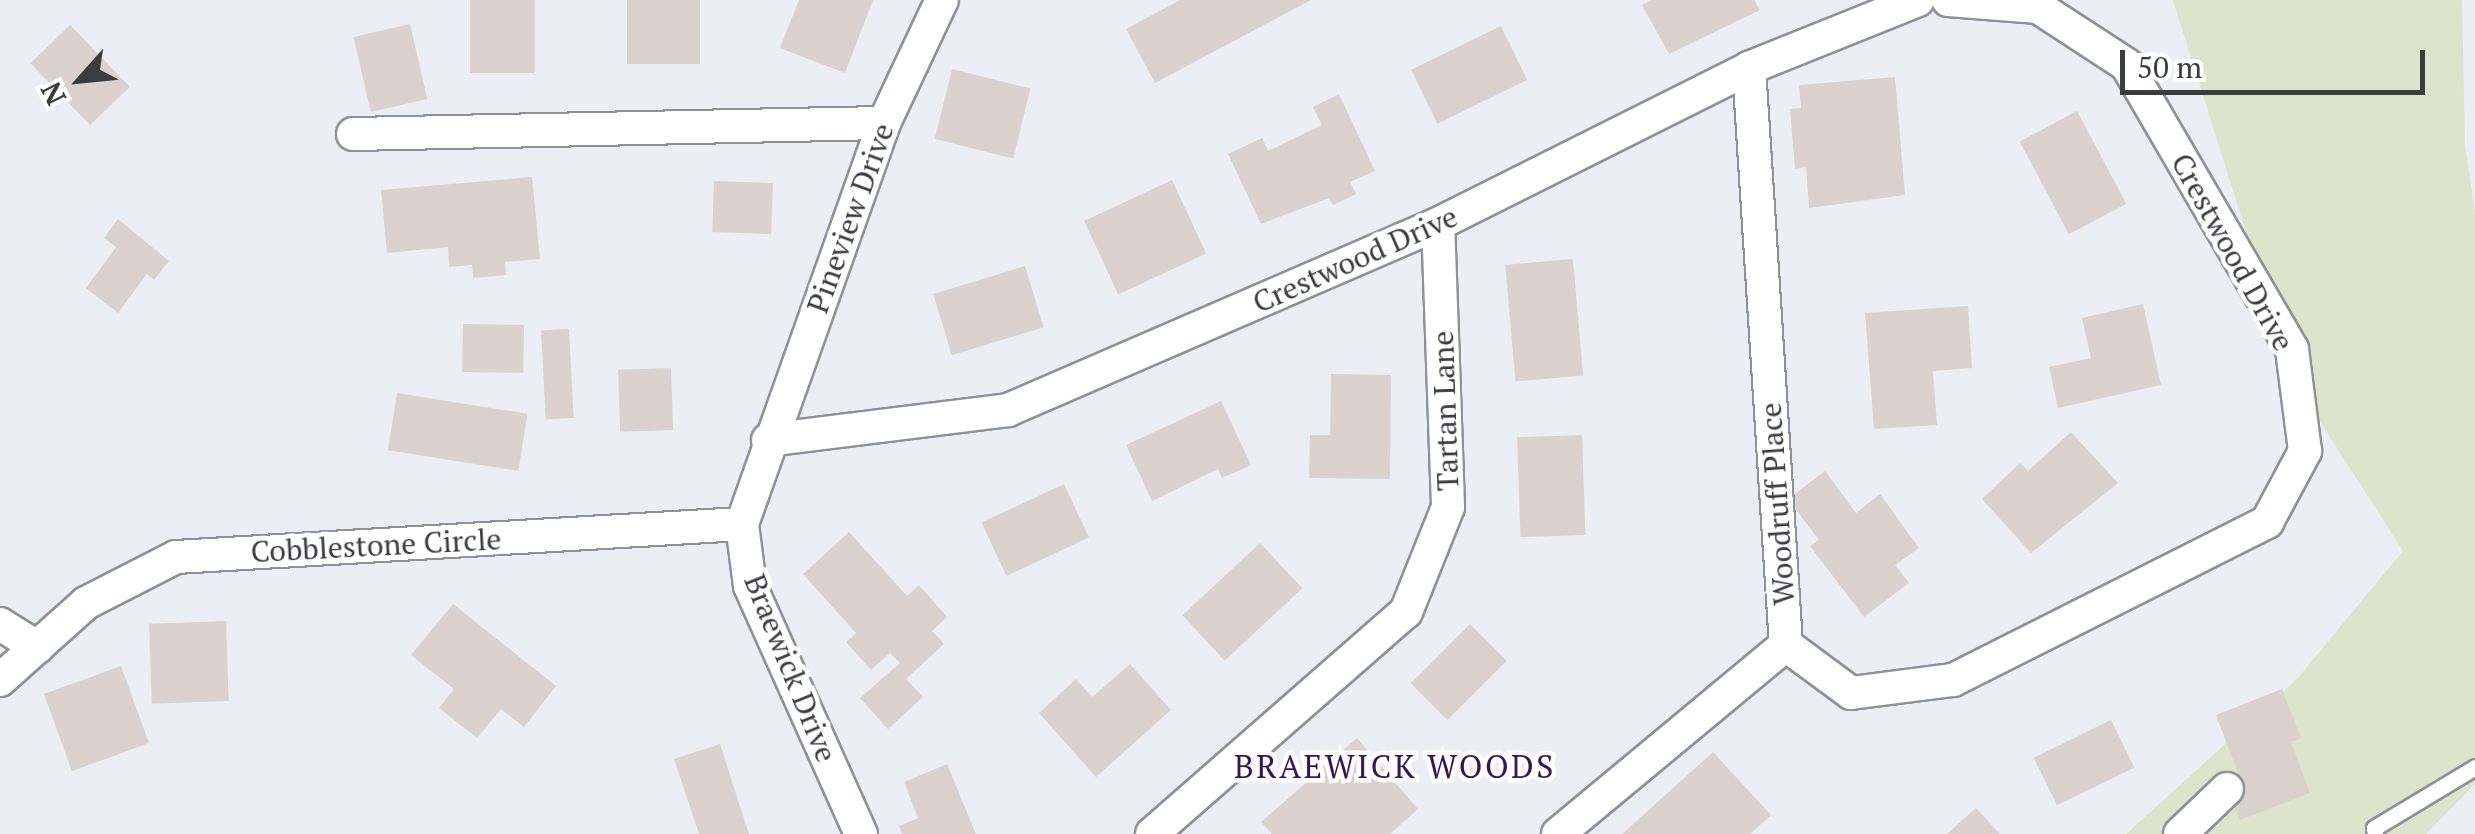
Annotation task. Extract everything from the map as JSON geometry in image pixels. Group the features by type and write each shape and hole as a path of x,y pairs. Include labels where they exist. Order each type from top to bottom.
{"street":[{"name":"Pineview Drive","path":"768,440 884,123 942,0"},
{"name":"Crestwood Drive","path":"768,440 1008,410 1438,224 1750,68 1918,0"},
{"name":"Crestwood Drive","path":"1786,645 1851,693 1952,680 2267,522 2305,451 2292,348 2127,65 2038,7 1948,0"},
{"name":"Woodruff Place","path":"1558,834 1786,645 1750,68"},
{"path":"353,134 884,123"},
{"name":"Tartan Lane","path":"1152,834 1406,612 1448,507 1438,224"},
{"name":"Braewick Drive","path":"768,440 742,524 750,586 861,834"},
{"name":"Cobblestone Circle","path":"0,680 86,603 176,557 742,524"},
{"path":"0,624 37,647"},
{"path":"2180,834 2227,788"}],"lane":[{"path":"2376,834 2374,828 2475,767"}],"green space":[{"path":"2173,0 2462,0 2465,146 2475,211 2475,784 2426,834 2126,834 2297,679 2403,551 2292,378"}],"building":[{"path":"470,0 535,0 535,73 470,73"},
{"path":"627,0 700,0 700,64 627,64"},
{"path":"799,0 873,0 845,73 780,48"},
{"path":"1180,0 1311,0 1155,83 1126,29"},
{"path":"1652,0 1754,0 1760,10 1669,54 1642,5"},
{"path":"410,24 427,99 371,112 353,37"},
{"path":"70,25 130,87 90,125 30,63"},
{"path":"1501,26 1527,80 1437,124 1411,70"},
{"path":"952,69 1031,89 1013,158 935,139"},
{"path":"1895,77 1905,195 1809,208 1806,167 1795,169 1790,109 1801,108 1799,85"},
{"path":"1339,94 1375,171 1350,182 1356,194 1333,205 1329,198 1261,224 1228,154 1262,138 1268,151 1322,125 1313,107"},
{"path":"2077,111 2126,204 2069,234 2020,142"},
{"path":"532,177 540,259 505,262 506,275 473,278 472,265 449,267 448,247 387,253 381,190"},
{"path":"1172,180 1206,253 1118,294 1084,221"},
{"path":"714,181 773,183 771,234 712,232"},
{"path":"118,219 169,261 154,280 147,274 118,313 86,288 116,247 104,238"},
{"path":"1573,259 1583,376 1515,381 1505,265"},
{"path":"1025,266 1044,327 952,355 933,294"},
{"path":"2143,304 2161,385 2058,408 2049,367 2091,358 2082,318"},
{"path":"1968,306 1972,368 1933,371 1937,425 1874,429 1865,313"},
{"path":"463,324 524,325 523,373 462,372"},
{"path":"569,329 574,418 546,419 541,330"},
{"path":"671,368 673,430 620,432 618,370"},
{"path":"1331,374 1391,375 1390,479 1309,478 1310,435 1330,435"},
{"path":"397,393 527,414 518,471 388,450"},
{"path":"1221,401 1251,465 1222,478 1218,469 1152,501 1126,445"},
{"path":"2071,432 2118,483 2031,553 1982,499 2020,463 2028,471"},
{"path":"1582,435 1585,535 1521,537 1517,437"},
{"path":"1825,471 1856,513 1880,494 1919,548 1895,565 1909,583 1864,617 1810,546 1819,540 1788,499"},
{"path":"1064,484 1089,537 1006,576 982,522"},
{"path":"849,532 907,596 919,585 947,617 932,631 944,644 906,679 923,697 888,729 860,698 900,663 890,653 871,670 846,642 856,633 803,574"},
{"path":"1260,543 1302,588 1225,661 1182,615"},
{"path":"453,604 556,686 524,727 501,709 477,738 439,708 454,689 411,655"},
{"path":"226,621 229,701 152,704 149,624"},
{"path":"1470,624 1507,661 1447,720 1411,683"},
{"path":"1130,664 1171,710 1096,777 1039,713 1076,679 1092,697"},
{"path":"121,666 149,743 72,771 44,694"},
{"path":"2282,689 2301,738 2291,742 2310,793 2240,820 2226,784 2240,778 2216,715"},
{"path":"2111,720 2134,768 2057,805 2034,758"},
{"path":"1357,738 1418,809 1390,834 1272,834 1261,822"},
{"path":"720,744 749,834 699,834 674,759"},
{"path":"1713,752 1771,815 1750,834 1622,834"},
{"path":"947,764 976,834 902,834 899,826 918,818 904,782"},
{"path":"1976,808 2000,834 1947,834"}],"district":[{"name":"BRAEWICK WOODS","path":"1395,766"}]}
